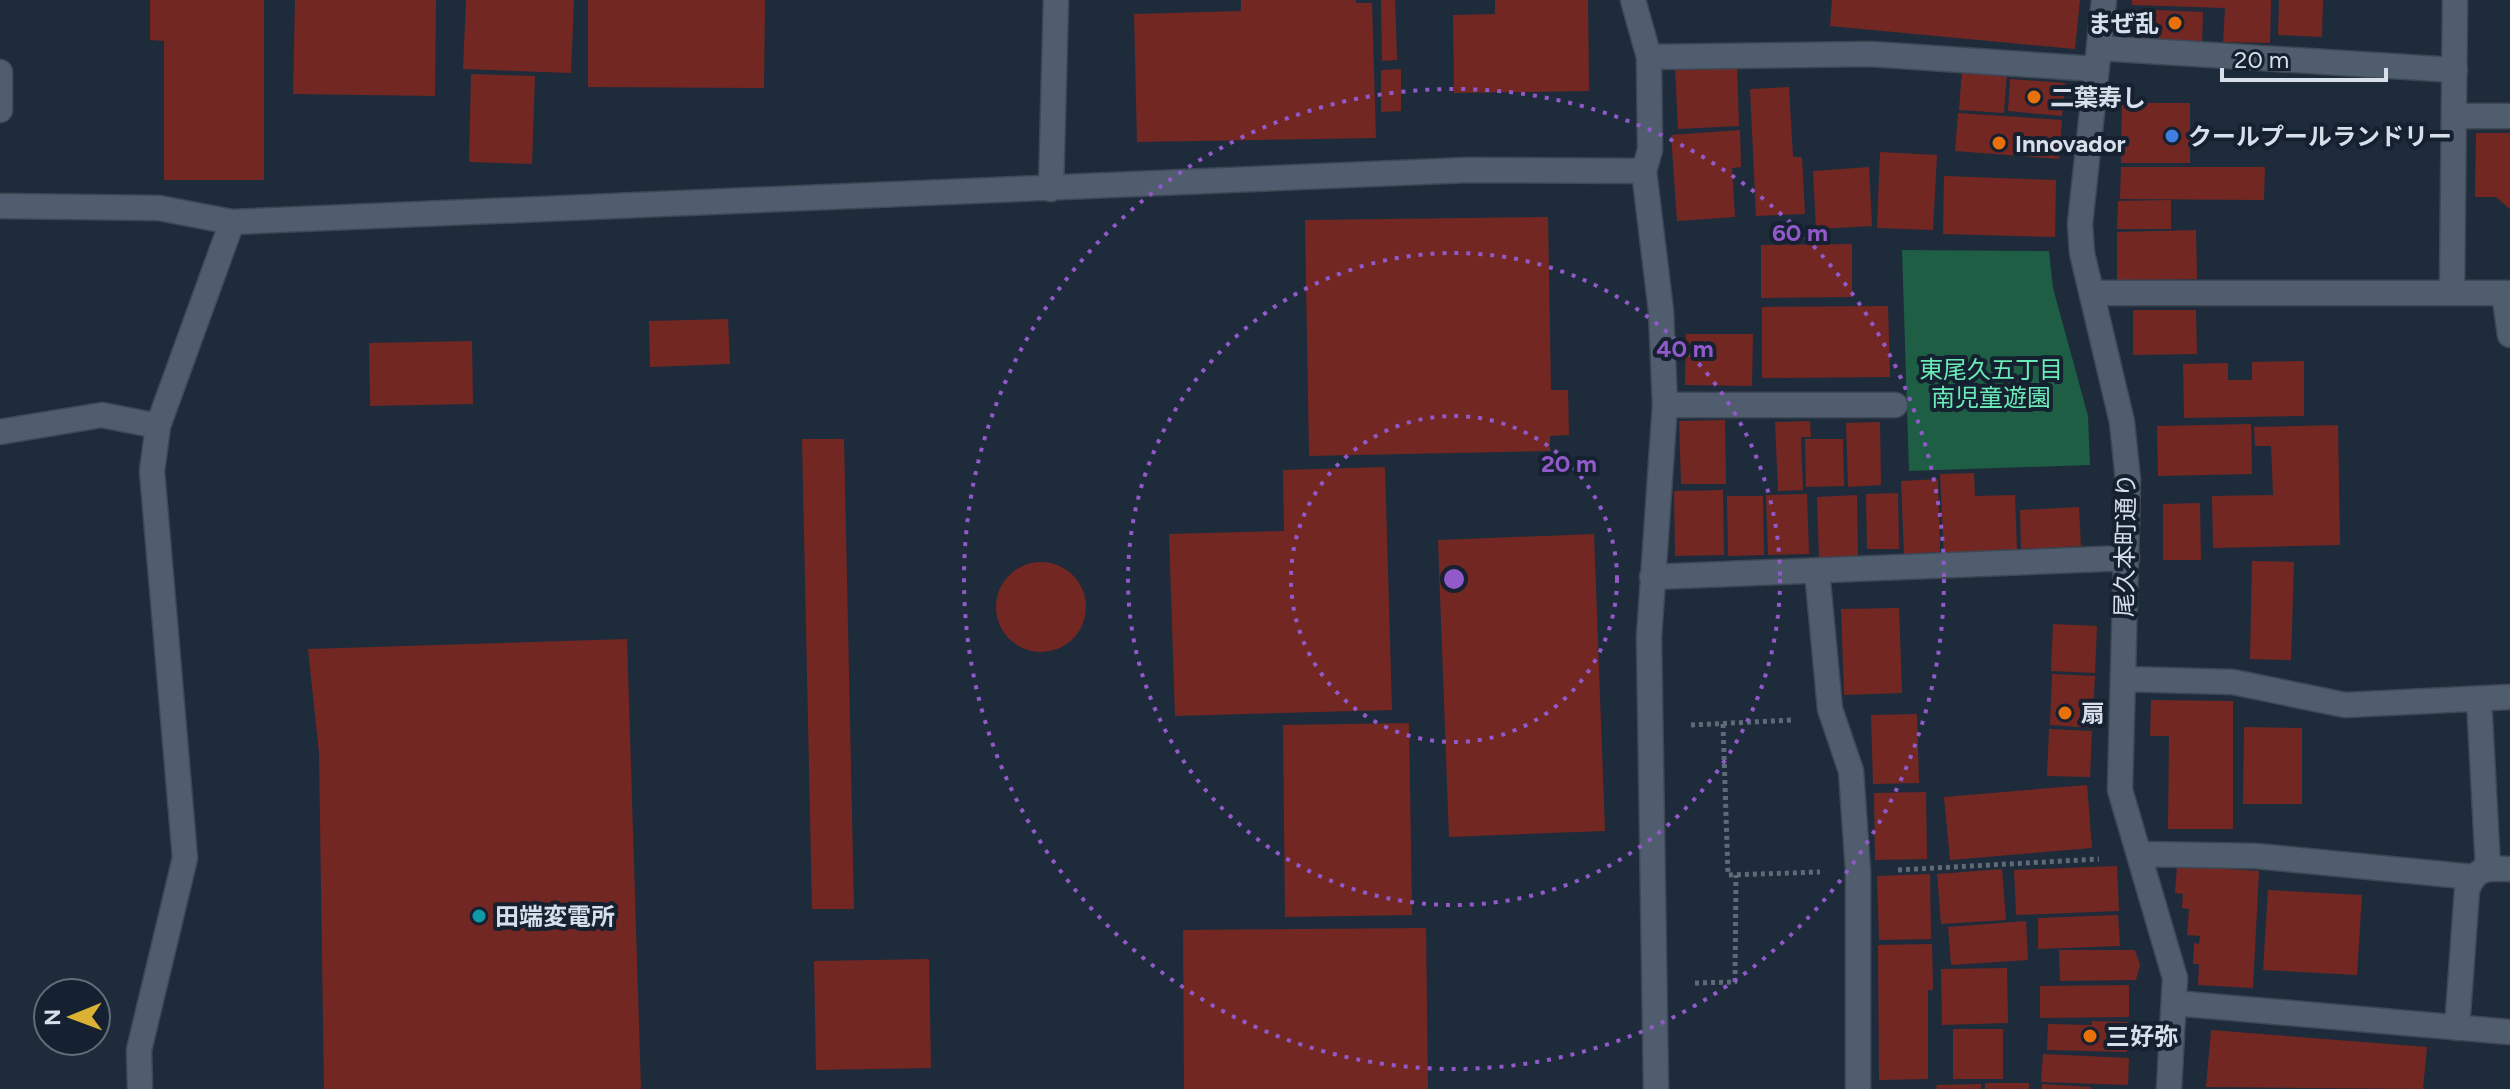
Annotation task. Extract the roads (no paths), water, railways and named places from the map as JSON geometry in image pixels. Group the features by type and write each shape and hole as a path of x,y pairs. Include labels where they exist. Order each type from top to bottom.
{"street":[{"path":"1051,189 1056,0"},
{"path":"1633,0 1649,57 1650,150 1644,171 1661,311 1665,405 1649,637 1656,1089"},
{"name":"尾久本町通り","path":"2104,0 2080,224 2082,253 2122,422 2128,480 2120,790 2175,978 2169,1089"},
{"path":"2452,292 2455,0"},
{"path":"1649,57 1871,54 2455,70"},
{"path":"0,72 0,110"},
{"path":"2455,116 2510,116"},
{"path":"0,206 159,208 232,222 1468,170 1644,171"},
{"path":"140,1089 139,1050 185,858 152,471 158,426 232,222"},
{"path":"2092,293 2507,293 2510,335"},
{"path":"1665,405 1895,405"},
{"path":"0,432 102,415 158,426"},
{"path":"1652,577 2127,558"},
{"path":"1817,571 1830,709 1851,771 1858,871 1858,1089"},
{"path":"2123,679 2233,682 2345,705 2510,697"},
{"path":"2479,699 2490,871"},
{"path":"2139,854 2256,856 2490,871"},
{"path":"2457,1028 2467,890 2490,871"},
{"path":"2174,1003 2510,1032"}],"place":[{"name":"まぜ乱","path":"2175,23"},
{"name":"二葉寿し","path":"2034,97"},
{"name":"クールプールランドリー","path":"2172,136"},
{"name":"Innovador","path":"1999,143"},
{"name":"扇","path":"2065,713"},
{"name":"田端変電所","path":"479,916"},
{"name":"三好弥","path":"2090,1036"}],"park label":[{"name":"東尾久五丁目 南児童遊園","path":"1991,383"}]}
